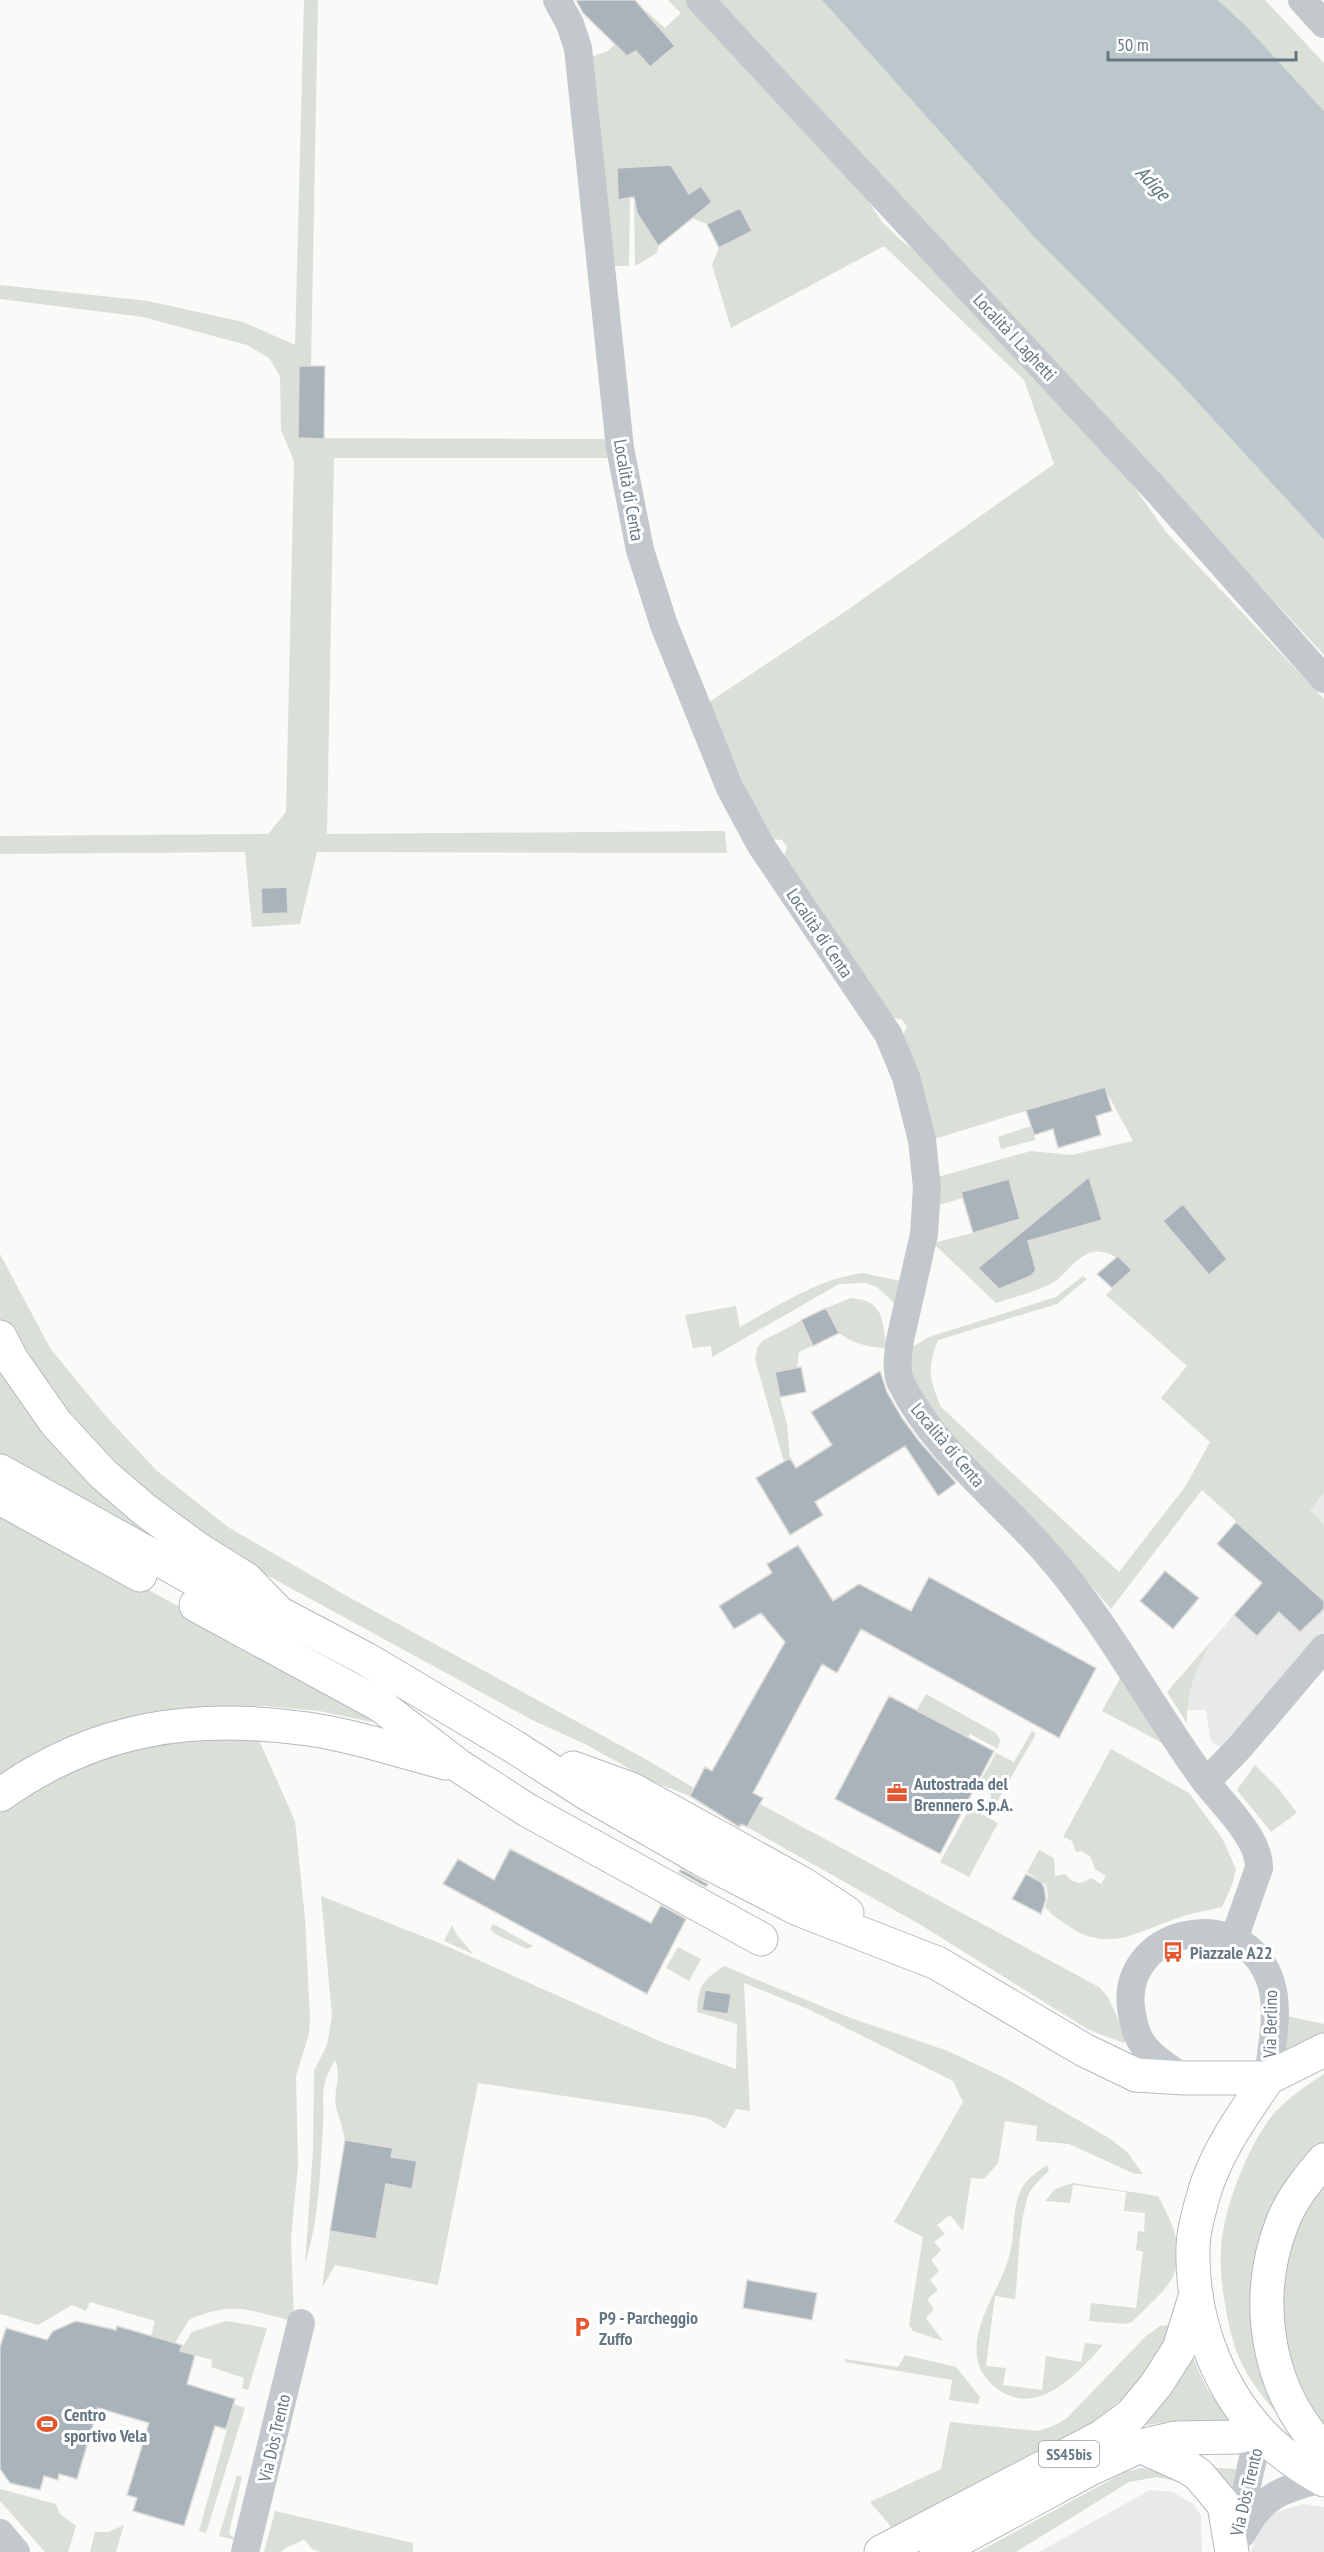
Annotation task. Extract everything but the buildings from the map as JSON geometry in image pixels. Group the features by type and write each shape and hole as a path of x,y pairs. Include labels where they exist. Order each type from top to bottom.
{"main road":[{"path":"0,1337 12,1360 56,1423 103,1473 145,1510 198,1549 246,1579 279,1613"},
{"path":"0,1471 237,1603 279,1613 366,1659 513,1746 631,1789 803,1884 896,1946 937,1963 1084,2050 1136,2075 1184,2078 1268,2078 1324,2050"},
{"path":"0,1498 380,1705 459,1766 527,1810 761,1939"},
{"path":"0,1795 47,1764 122,1734 156,1727 203,1723 249,1723 309,1729 363,1740 459,1766"},
{"path":"513,1746 560,1804 788,1929 896,1946"},
{"path":"1268,2078 1225,2144 1207,2185 1193,2244 1196,2294 1202,2325 1225,2383 1259,2432 1293,2461 1323,2470"},
{"path":"1323,2470 1310,2436 1285,2394 1270,2345 1267,2311 1269,2271 1284,2219 1293,2201 1324,2160"},
{"name":"SS45bis","path":"881,2552 1101,2437 1131,2415 1156,2385 1179,2349 1196,2294"},
{"name":"SS45bis","path":"936,2552 1090,2469 1140,2446 1175,2438 1237,2437 1259,2432"},
{"path":"1140,2446 1189,2468 1199,2475 1224,2505 1232,2552"}],"street":[{"name":"Località di Centa","path":"557,0 570,24 578,48 620,448 640,550 664,625 730,788 755,834 888,1034 906,1077 922,1140 927,1188 924,1234 900,1340 900,1380 944,1446 1044,1550 1082,1598 1114,1642 1206,1782 1251,1840 1258,1856 1258,1872 1234,1940"},
{"name":"Località I Laghetti","path":"700,0 1159,493 1324,679"},
{"path":"1302,0 1324,24"},
{"path":"1206,1782 1239,1748 1324,1648"},
{"name":"Via Berlino","path":"1184,2078 1157,2059 1144,2046 1135,2029 1130,2006 1132,1982 1151,1953 1174,1937 1199,1932 1215,1933 1234,1940 1253,1953 1270,1980 1274,1997 1274,2012 1268,2078"},
{"name":"Via Dòs Trento","path":"246,2552 301,2323"},
{"name":"Via Dòs Trento","path":"1232,2552 1259,2432"},
{"name":"Via Dòs Trento","path":"1232,2552 1250,2519 1266,2500 1323,2470"},
{"path":"0,2533 16,2552"}],"shaded area":[{"path":"304,0 318,0 311,366 299,367 298,438 609,439 614,458 334,458 327,834 725,831 727,853 317,852 300,924 252,927 245,852 0,854 0,836 268,834 286,812 294,461 281,430 280,376 269,358 247,345 143,317 0,299 0,285 148,301 243,322 295,345"},
{"path":"668,0 689,0 851,174 882,222 934,266 1110,453 1166,532 1324,699 1324,1493 1310,1510 1324,1525 1324,1601 1202,1490 1111,1609 1054,1542 915,1396 909,1349 929,1337 1056,1297 1083,1276 1087,1279 1057,1304 938,1340 932,1358 931,1374 941,1407 1119,1572 1185,1487 1210,1442 1161,1398 1187,1366 1106,1295 1132,1270 1120,1260 1100,1251 1086,1254 1057,1280 1048,1285 996,1303 933,1243 973,1233 963,1198 932,1207 934,1178 1031,1151 1071,1155 1133,1141 1104,1087 931,1140 903,1034 907,1027 902,1020 891,1017 784,856 787,847 782,840 772,839 750,798 709,702 846,611 1054,464 1024,380 884,246 731,328 712,265 719,248 707,224 692,218 700,212 671,166 617,168 618,200 630,198 629,266 611,266 591,57 608,51 646,11 665,28 681,13"},
{"path":"710,0 822,0 1035,238 1177,380 1324,540 1324,655 1131,446"},
{"path":"1218,0 1265,0 1324,63 1324,111 1245,25"},
{"path":"634,197 637,213 658,246 657,253 635,266"},
{"path":"1031,1126 1035,1140 1001,1149 998,1137"},
{"path":"0,1254 50,1348 104,1414 156,1470 228,1527 345,1595 649,1761 694,1788 690,1796 651,1781 587,1745 532,1720 245,1563 107,1465 0,1326"},
{"path":"863,1273 905,1282 897,1312 893,1302 877,1287 866,1283 839,1284 712,1357 711,1346 693,1348 685,1315 736,1306 740,1327 815,1287 846,1276"},
{"path":"851,1298 869,1303 879,1312 886,1344 884,1348 866,1345 839,1333 799,1352 797,1367 801,1366 806,1392 780,1398 787,1424 790,1458 784,1462 755,1359 757,1348 762,1341 826,1308"},
{"path":"0,1358 231,1582 0,1457"},
{"path":"1324,1493 1324,1636 1223,1747 1216,1745 1210,1739 1206,1710 1187,1710 1187,1723 1167,1692 1280,1562 1272,1554"},
{"path":"0,1509 187,1611 381,1724 319,1711 264,1706 221,1707 132,1722 0,1781"},
{"path":"1210,1643 1193,1682 1188,1701 1187,1723 1167,1692"},
{"path":"1123,1673 1166,1745 1102,1711"},
{"path":"926,1694 996,1733 1000,1740 998,1749 970,1734 968,1737 916,1711"},
{"path":"1032,1731 1036,1734 997,1802 991,1800 991,1795 986,1789 975,1791 996,1753 1014,1762"},
{"path":"258,1738 295,1821 305,1918 310,2020 309,2034 296,2076 298,2165 291,2238 294,2321 242,2309 218,2310 189,2320 175,2343 151,2336 155,2321 90,2302 86,2311 72,2305 38,2325 0,2314 0,1808 35,1785 147,1742"},
{"path":"1111,1749 1189,1793 1222,1838 1236,1869 1222,1907 1186,1915 1130,1936 1105,1939 1078,1932 1056,1918 1045,1907 1048,1897 1046,1885 1027,1872 1039,1850 1054,1858 1055,1876 1065,1874 1071,1880 1080,1883 1091,1878 1101,1884 1106,1876 1095,1869 1090,1856 1081,1851 1076,1852 1072,1841 1063,1837"},
{"path":"1255,1765 1279,1789 1297,1813 1271,1832 1237,1790"},
{"path":"760,1804 1099,1987 1108,1997 1127,2038 1124,2043 1089,2030 921,1925 747,1827"},
{"path":"970,1808 998,1823 969,1877 940,1862"},
{"path":"321,1896 442,1944 664,2043 736,2069 737,2024 697,2012 703,1984 724,1966 848,2017 948,2051 1005,2078 1109,2138 1127,2152 1143,2174 1135,2174 1069,2144 1036,2141 1037,2126 1005,2121 998,2163 984,2179 971,2178 963,2231 950,2215 937,2225 945,2234 934,2242 941,2250 931,2260 939,2271 930,2280 938,2290 927,2299 934,2309 926,2318 943,2341 913,2331 909,2325 923,2237 894,2222 963,2102 953,2081 808,2009 744,1983 750,2111 736,2109 725,2129 709,2119 697,2116 478,2083 438,2285 335,2265 322,2288 330,2231 376,2239 386,2184 412,2189 417,2161 391,2157 345,2140 336,2107 338,2072 335,2060 324,2086 318,2196 310,2248 305,2264 313,2151 314,2071 327,2045 332,2016"},
{"path":"493,1924 533,1946 527,1949 495,1934 490,1929"},
{"path":"452,1925 457,1935 473,1954 444,1941"},
{"path":"678,1947 701,1959 689,1981 666,1968"},
{"path":"1286,2016 1324,2024 1324,2033 1281,2053"},
{"path":"1324,2074 1324,2146 1270,2226 1295,2435 1255,2386 1237,2353 1224,2302 1221,2249 1231,2198 1253,2145 1271,2117 1283,2105"},
{"path":"1047,2165 1049,2171 1032,2189 1025,2208 1015,2299 995,2296 986,2366 1006,2368 1003,2385 1042,2390 1046,2356 1081,2362 1085,2343 1103,2345 1082,2368 1056,2389 1041,2396 1026,2399 1011,2396 990,2382 978,2362 977,2344 983,2317 1001,2279 1010,2253 1018,2197 1026,2182"},
{"path":"1073,2183 1158,2196 1168,2215 1178,2248 1176,2270 1163,2291 1132,2322 1124,2324 1089,2321 1091,2303 1136,2308 1143,2252 1136,2250 1138,2231 1144,2232 1145,2213 1124,2211 1126,2192 1073,2185 1070,2203 1045,2201 1055,2189"},
{"path":"1324,2184 1324,2429 1306,2406 1281,2332 1284,2273 1293,2242 1304,2215"},
{"path":"226,2321 267,2328 248,2390 242,2388 244,2378 211,2367 212,2360 180,2351 192,2332"},
{"path":"1169,2325 1173,2332 1148,2371 1123,2398 1081,2432 894,2530 870,2502 941,2469 950,2422 1038,2431 1066,2419 1146,2336 1160,2326"},
{"path":"1189,2349 1207,2389 1233,2423 1182,2420 1133,2427"},
{"path":"905,2355 956,2367 980,2397 978,2404 949,2400 952,2380 845,2362 845,2359 898,2367"},
{"path":"234,2404 245,2408 206,2533 199,2531"},
{"path":"1206,2467 1236,2469 1229,2499"},
{"path":"1141,2468 1171,2472 1193,2491 1176,2481 1157,2477 1129,2482 1016,2552 978,2552 1125,2472"},
{"path":"237,2475 242,2477 229,2533 235,2540 219,2536"},
{"path":"0,2489 56,2504 60,2514 76,2526 68,2552 45,2552 0,2501"},
{"path":"1150,2490 1172,2492 1194,2504 1201,2516 1202,2552 1039,2552"},
{"path":"1304,2504 1324,2507 1324,2552 1251,2552 1259,2529 1276,2512"},
{"path":"275,2511 413,2543 413,2552 320,2552 312,2549 304,2539 281,2552 264,2552"},
{"path":"124,2525 116,2552 90,2552 95,2532 108,2532"}],"water":[{"name":"Adige","path":"822,0 1218,0 1245,25 1324,111 1324,540 1177,380 1035,238"}],"place":[{"name":"Autostrada del Brennero S.p.A.","path":"897,1793"},
{"name":"Piazzale A22","path":"1173,1952"},
{"name":"P9 - Parcheggio Zuffo","path":"582,2327"},
{"name":"Centro sportivo Vela","path":"47,2424"}]}
